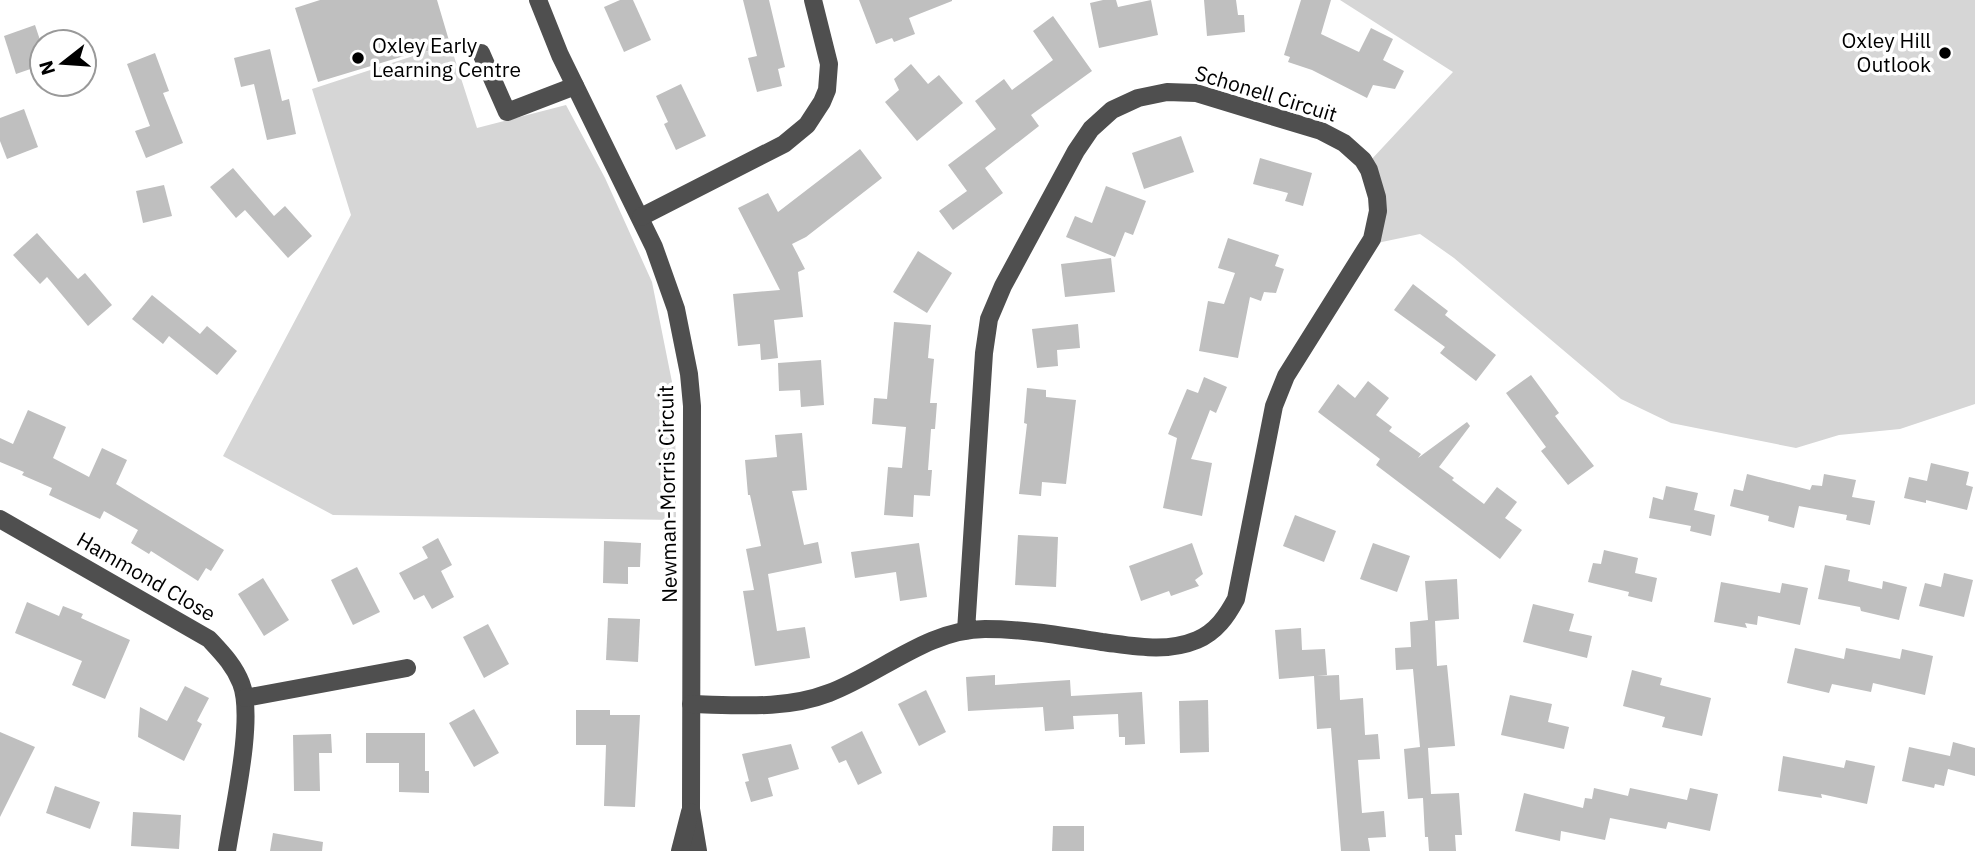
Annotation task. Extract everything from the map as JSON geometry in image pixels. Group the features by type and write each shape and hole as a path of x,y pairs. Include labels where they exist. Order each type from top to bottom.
{"street":[{"name":"Newman-Morris Circuit","path":"538,0 560,55 654,247 676,309 689,374 692,406 691,809 698,851"},
{"path":"641,216 784,144 807,125 827,90 829,64 813,0"},
{"path":"481,53 508,112 575,86"},
{"name":"Schonell Circuit","path":"691,704 768,705 799,702 829,693 935,640 966,631 1017,630 1150,648 1174,648 1208,634 1225,618 1236,599 1274,406 1286,376 1372,239 1378,211 1377,197 1363,160 1345,143 1321,131 1196,93 1167,92 1138,98 1112,110 1091,128 1076,150 1003,286 989,319 984,353 966,631"},
{"name":"Hammond Close","path":"0,519 209,639 229,659 245,698 245,729 227,851"},
{"path":"245,698 407,668"},
{"name":"Newman-Morris Circuit","path":"680,851 691,809"}],"shaded area":[{"path":"1340,0 1975,0 1975,404 1900,429 1839,435 1796,448 1671,423 1621,399 1454,258 1420,234 1377,243 1370,161 1453,72"},
{"path":"450,44 477,128 566,105 605,178 652,282 675,397 676,520 333,515 223,456 351,215 312,89"}],"building":[{"name":"Oxley Early Learning Centre","path":"320,0 437,0 450,44 318,82 295,8"},
{"path":"620,0 633,0 651,40 624,52 604,7"},
{"path":"743,0 769,0 785,67 778,69 782,86 757,92 748,58 757,56"},
{"path":"859,0 952,1 909,18 915,34 894,42 892,38 876,44"},
{"path":"1116,0 1118,7 1151,0 1158,35 1099,48 1090,3"},
{"path":"1204,0 1236,0 1238,15 1244,15 1245,32 1207,36"},
{"path":"1301,0 1331,0 1321,34 1359,52 1371,28 1393,39 1383,60 1404,71 1395,89 1373,85 1367,98 1312,70 1288,62 1290,57 1284,55"},
{"path":"1053,16 1092,71 1031,115 1039,126 985,168 1003,193 953,230 939,211 967,191 948,165 996,129 975,101 1004,79 1012,90 1053,60 1033,31"},
{"path":"35,25 36,28 28,28 28,70 16,74 4,36"},
{"path":"270,49 282,101 289,99 296,134 267,140 254,84 241,87 234,58"},
{"path":"155,53 169,91 163,93 183,143 146,158 135,131 150,126 127,64"},
{"path":"911,64 928,84 939,75 963,103 917,141 885,102 899,90 894,79"},
{"path":"681,84 706,136 676,150 664,124 668,122 656,96"},
{"path":"24,109 38,147 7,159 0,141 0,118"},
{"path":"1181,136 1194,172 1144,189 1132,153"},
{"path":"860,149 882,178 806,237 792,244 805,269 798,272 803,317 774,320 778,358 761,360 760,344 738,346 733,294 780,290 738,208 768,193 778,212"},
{"path":"1260,158 1312,173 1303,206 1285,201 1288,193 1253,184"},
{"path":"233,168 274,216 285,206 312,236 288,258 245,210 236,218 210,187"},
{"path":"164,185 172,216 143,223 136,191"},
{"path":"1106,186 1146,201 1133,235 1125,232 1115,257 1066,237 1075,216 1092,223"},
{"path":"37,233 78,279 85,273 112,305 88,326 47,277 40,284 13,255"},
{"path":"1228,238 1279,255 1275,266 1284,269 1276,293 1264,292 1261,301 1250,297 1238,358 1199,351 1208,301 1224,304 1235,273 1218,268"},
{"path":"918,251 952,273 927,313 893,292"},
{"path":"1111,258 1115,292 1065,297 1061,264"},
{"path":"1413,284 1448,311 1445,315 1496,355 1476,381 1440,353 1445,347 1394,310"},
{"path":"152,295 200,334 207,326 237,351 217,375 169,336 163,344 132,319"},
{"path":"894,322 931,325 928,358 934,359 930,403 937,403 935,429 931,429 928,470 932,470 930,496 914,495 913,517 884,515 888,467 902,468 906,427 872,424 874,398 887,399"},
{"path":"1078,324 1080,348 1057,350 1058,366 1037,368 1032,329"},
{"path":"821,360 824,405 801,407 800,390 779,391 778,363"},
{"path":"1531,375 1559,413 1555,416 1594,466 1568,485 1541,451 1546,447 1506,393"},
{"path":"1204,377 1227,387 1216,413 1210,410 1191,459 1212,463 1202,516 1163,508 1177,438 1168,434 1187,389 1198,393"},
{"path":"1368,381 1389,398 1376,415 1392,427 1389,431 1421,454 1418,458 1467,422 1470,426 1439,467 1484,504 1497,487 1517,502 1505,518 1522,530 1500,559 1376,465 1380,459 1318,412 1338,384 1355,398"},
{"path":"1027,388 1046,390 1046,397 1076,400 1066,484 1042,482 1041,496 1019,494 1027,424 1024,423"},
{"path":"28,410 66,427 53,458 89,477 102,448 127,460 116,484 224,550 211,571 206,568 198,581 151,551 149,554 131,543 138,530 104,511 100,519 49,495 52,488 0,462 0,438 13,444"},
{"path":"802,433 807,490 792,491 804,545 818,542 822,563 768,574 777,631 805,627 810,658 755,666 743,591 754,590 746,549 761,546 748,495 745,460 777,457 775,435"},
{"path":"1931,463 1969,472 1966,485 1973,487 1967,510 1926,500 1926,503 1904,498 1909,477 1927,481"},
{"path":"1747,474 1810,490 1812,485 1822,486 1824,474 1856,480 1852,497 1875,501 1870,525 1846,520 1847,515 1799,506 1794,528 1768,521 1769,516 1730,506 1734,489 1743,491"},
{"path":"1666,486 1698,493 1694,510 1715,515 1711,536 1690,531 1691,526 1649,518 1653,497 1663,500"},
{"path":"1295,515 1336,531 1324,562 1283,546"},
{"path":"1018,535 1058,537 1056,587 1015,585"},
{"path":"438,538 452,565 441,571 454,597 432,609 424,595 414,600 399,573 428,558 422,547"},
{"path":"604,541 641,543 640,567 628,567 628,584 603,583"},
{"path":"919,543 927,597 900,601 896,572 855,578 851,552"},
{"path":"1192,543 1203,574 1195,580 1199,586 1171,596 1169,591 1141,601 1129,566"},
{"path":"1373,543 1410,556 1397,592 1360,579"},
{"path":"1604,550 1638,558 1635,573 1657,578 1652,602 1628,596 1629,592 1588,582 1593,563 1601,564"},
{"path":"1825,565 1850,570 1848,581 1882,589 1883,581 1907,587 1899,620 1861,611 1860,607 1818,599"},
{"path":"357,567 380,612 353,625 331,580"},
{"path":"1944,573 1973,580 1964,617 1919,606 1925,583 1941,587"},
{"path":"263,578 289,620 264,636 238,594"},
{"path":"1457,579 1459,619 1435,621 1437,666 1447,665 1455,746 1428,748 1431,794 1459,793 1462,835 1455,835 1456,851 1429,851 1428,837 1425,837 1423,798 1408,799 1404,749 1420,747 1413,669 1396,670 1395,648 1411,647 1410,622 1428,620 1425,581"},
{"path":"1721,582 1780,593 1782,583 1808,588 1800,625 1758,616 1757,625 1745,623 1747,628 1714,622"},
{"path":"27,602 59,616 63,606 83,614 81,618 130,640 105,699 72,685 82,661 15,633"},
{"path":"1533,604 1574,614 1569,631 1592,636 1587,658 1523,642"},
{"path":"608,618 640,619 638,662 606,660"},
{"path":"488,624 509,664 484,678 463,637"},
{"path":"1301,628 1302,650 1325,649 1327,675 1317,676 1339,675 1340,700 1363,698 1365,735 1378,734 1380,759 1358,760 1362,813 1384,811 1386,837 1368,838 1370,851 1341,851 1331,728 1317,729 1314,676 1279,679 1275,630"},
{"path":"1795,648 1844,659 1846,648 1900,659 1902,649 1933,656 1925,695 1873,683 1871,692 1832,684 1829,693 1787,683"},
{"path":"1632,670 1662,678 1660,685 1711,698 1702,736 1662,727 1665,717 1623,706"},
{"path":"995,675 995,685 1070,680 1071,696 1142,692 1145,744 1125,745 1125,737 1119,737 1118,714 1073,716 1074,729 1045,731 1043,707 968,711 966,677"},
{"path":"185,686 209,698 197,721 202,724 184,761 138,737 140,707 167,721"},
{"path":"926,690 946,732 919,746 898,704"},
{"path":"1510,695 1552,704 1548,722 1569,727 1564,749 1501,735"},
{"path":"1208,700 1209,752 1180,753 1179,701"},
{"path":"474,709 499,753 474,767 449,723"},
{"path":"576,710 610,710 610,715 640,715 635,807 604,806 606,745 576,745"},
{"path":"862,731 882,773 858,785 846,760 839,763 831,747"},
{"path":"0,732 35,747 0,817"},
{"path":"366,733 425,733 425,771 429,771 429,793 399,792 399,763 366,763"},
{"path":"331,734 332,753 319,753 320,791 294,791 293,735"},
{"path":"1953,742 1975,748 1975,776 1948,769 1944,786 1935,784 1934,788 1902,781 1909,747 1950,756"},
{"path":"791,744 799,769 768,778 773,796 751,802 745,782 749,781 742,754"},
{"path":"1783,756 1844,768 1846,760 1875,766 1867,804 1821,794 1822,798 1778,791"},
{"path":"55,786 100,802 90,829 46,813"},
{"path":"1594,788 1628,796 1630,788 1687,800 1690,788 1718,794 1710,831 1668,822 1666,829 1610,818 1605,840 1561,831 1560,841 1515,831 1524,793 1583,808 1585,798 1592,799"},
{"path":"133,812 181,815 179,849 131,846"},
{"path":"1053,826 1084,826 1084,851 1052,851"},
{"path":"273,833 323,842 322,851 270,851"}],"place":[{"name":"Oxley Hill Outlook","path":"1945,53"},
{"name":"Oxley Early Learning Centre","path":"358,58"}]}
